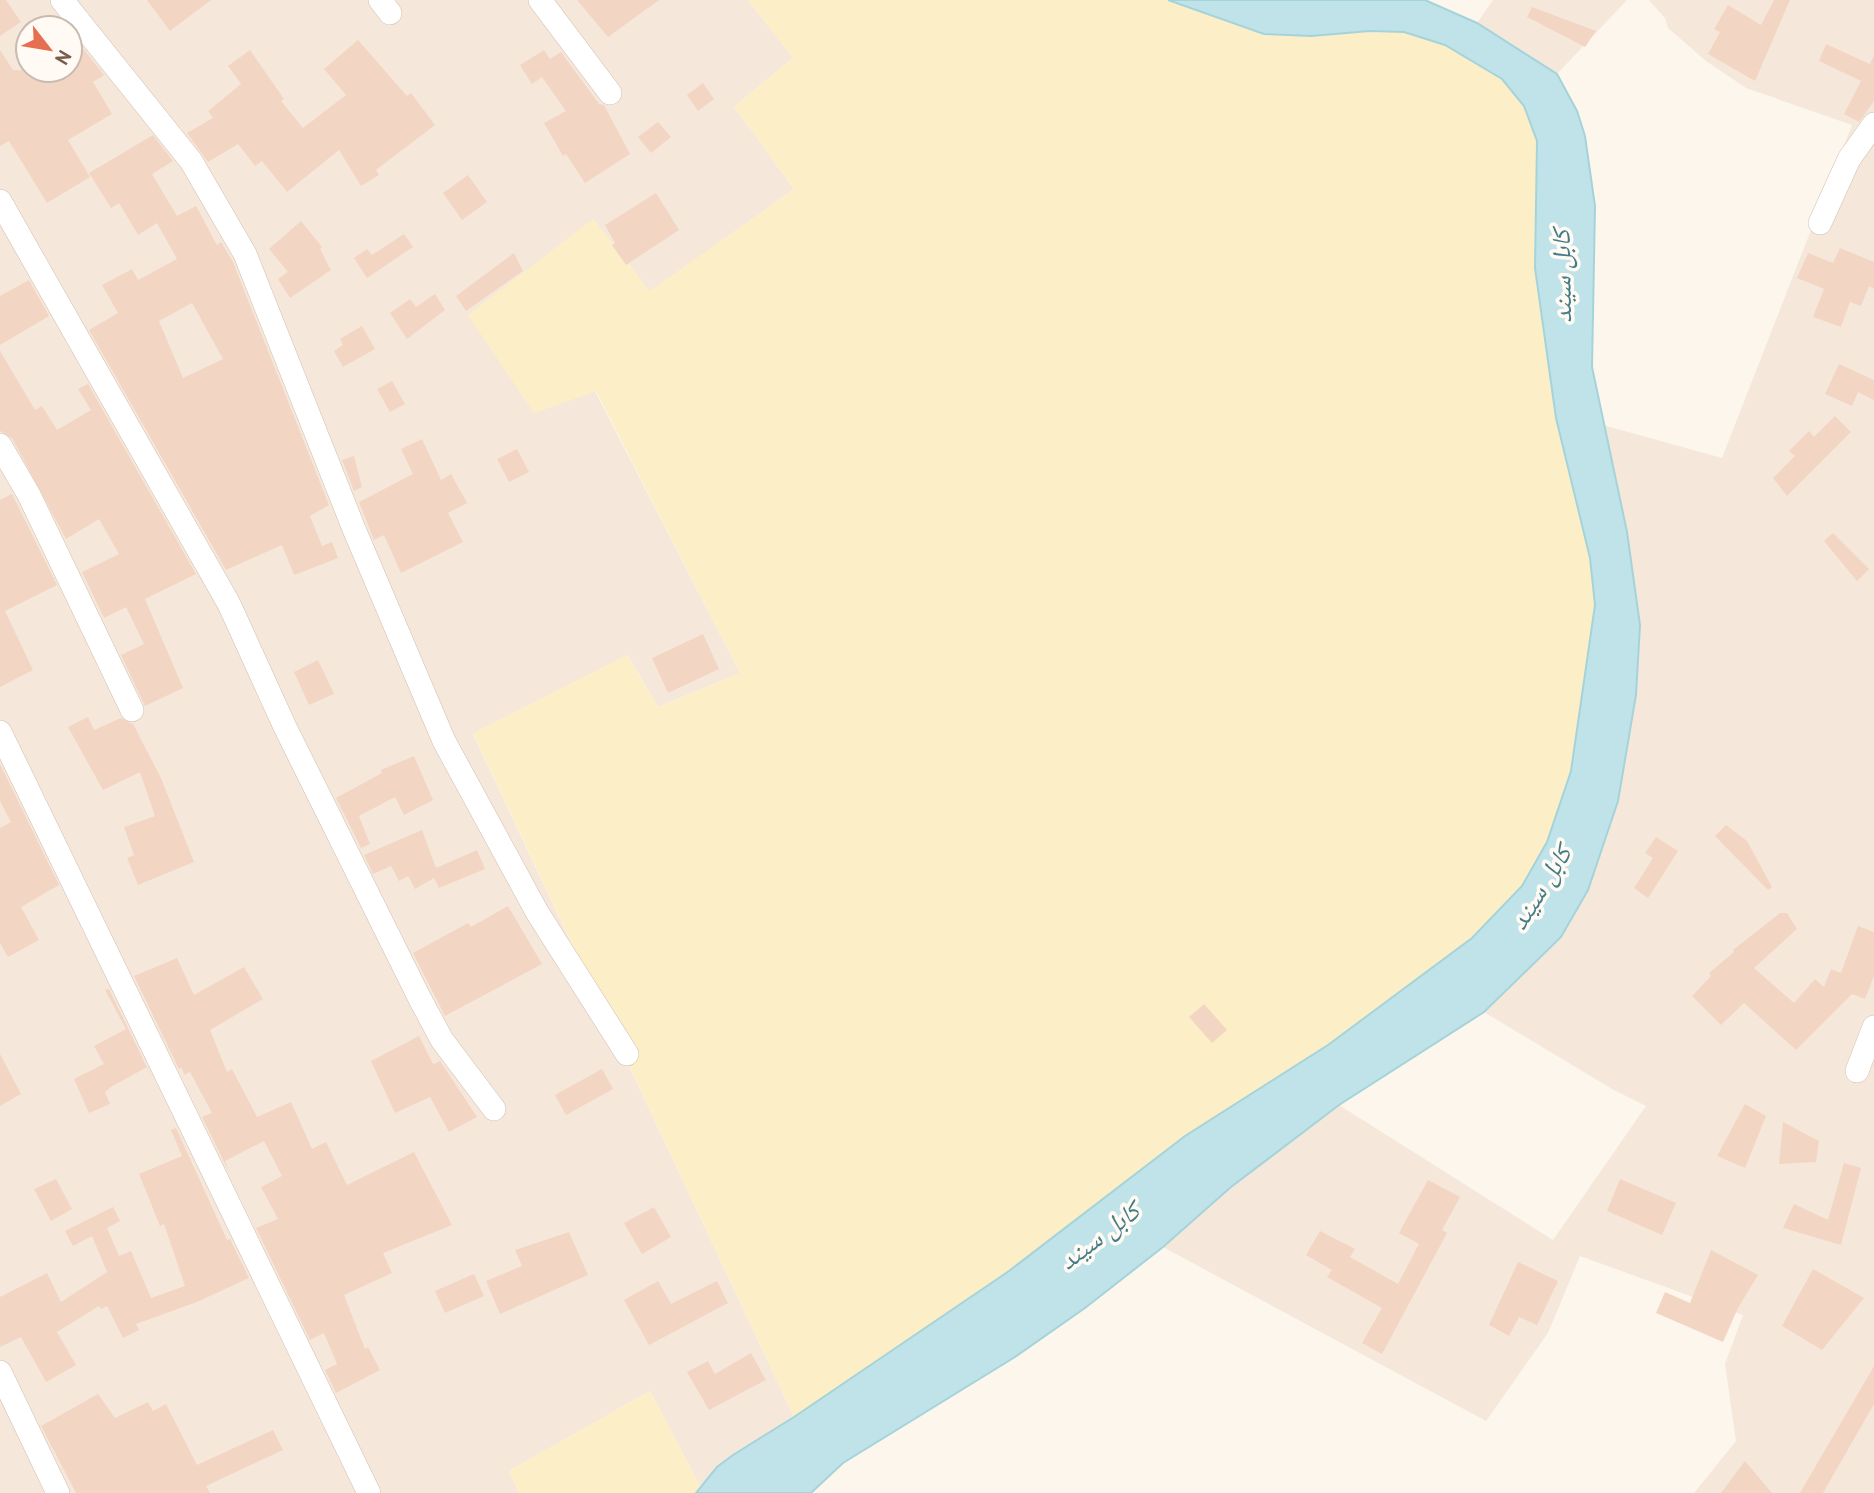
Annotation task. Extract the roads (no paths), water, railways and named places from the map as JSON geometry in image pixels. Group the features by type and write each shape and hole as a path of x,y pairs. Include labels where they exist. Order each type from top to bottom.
{"street":[{"path":"62,0 191,161 245,254 354,529 443,741 537,912 627,1054"},
{"path":"540,0 610,93"},
{"path":"1820,223 1849,159 1874,124"},
{"path":"0,201 229,604 285,727 425,1009 442,1040 494,1109"},
{"path":"0,444 29,495 132,710"},
{"path":"0,732 369,1493"},
{"path":"1857,1071 1874,1027"},
{"path":"0,1372 58,1493"}],"water":[{"name":"کابل سيند","path":"1168,0 1425,0 1477,23 1557,74 1577,111 1585,136 1595,206 1592,367 1627,532 1640,625 1636,695 1618,801 1588,890 1561,937 1484,1012 1339,1105 1231,1187 1163,1247 1085,1308 1015,1357 843,1463 811,1493 696,1493 717,1467 733,1455 794,1417 1009,1271 1185,1136 1328,1045 1472,938 1522,886 1547,842 1571,771 1595,605 1590,558 1556,418 1535,268 1537,141 1524,106 1502,79 1445,45 1404,32 1370,31 1311,36 1264,34"}]}
